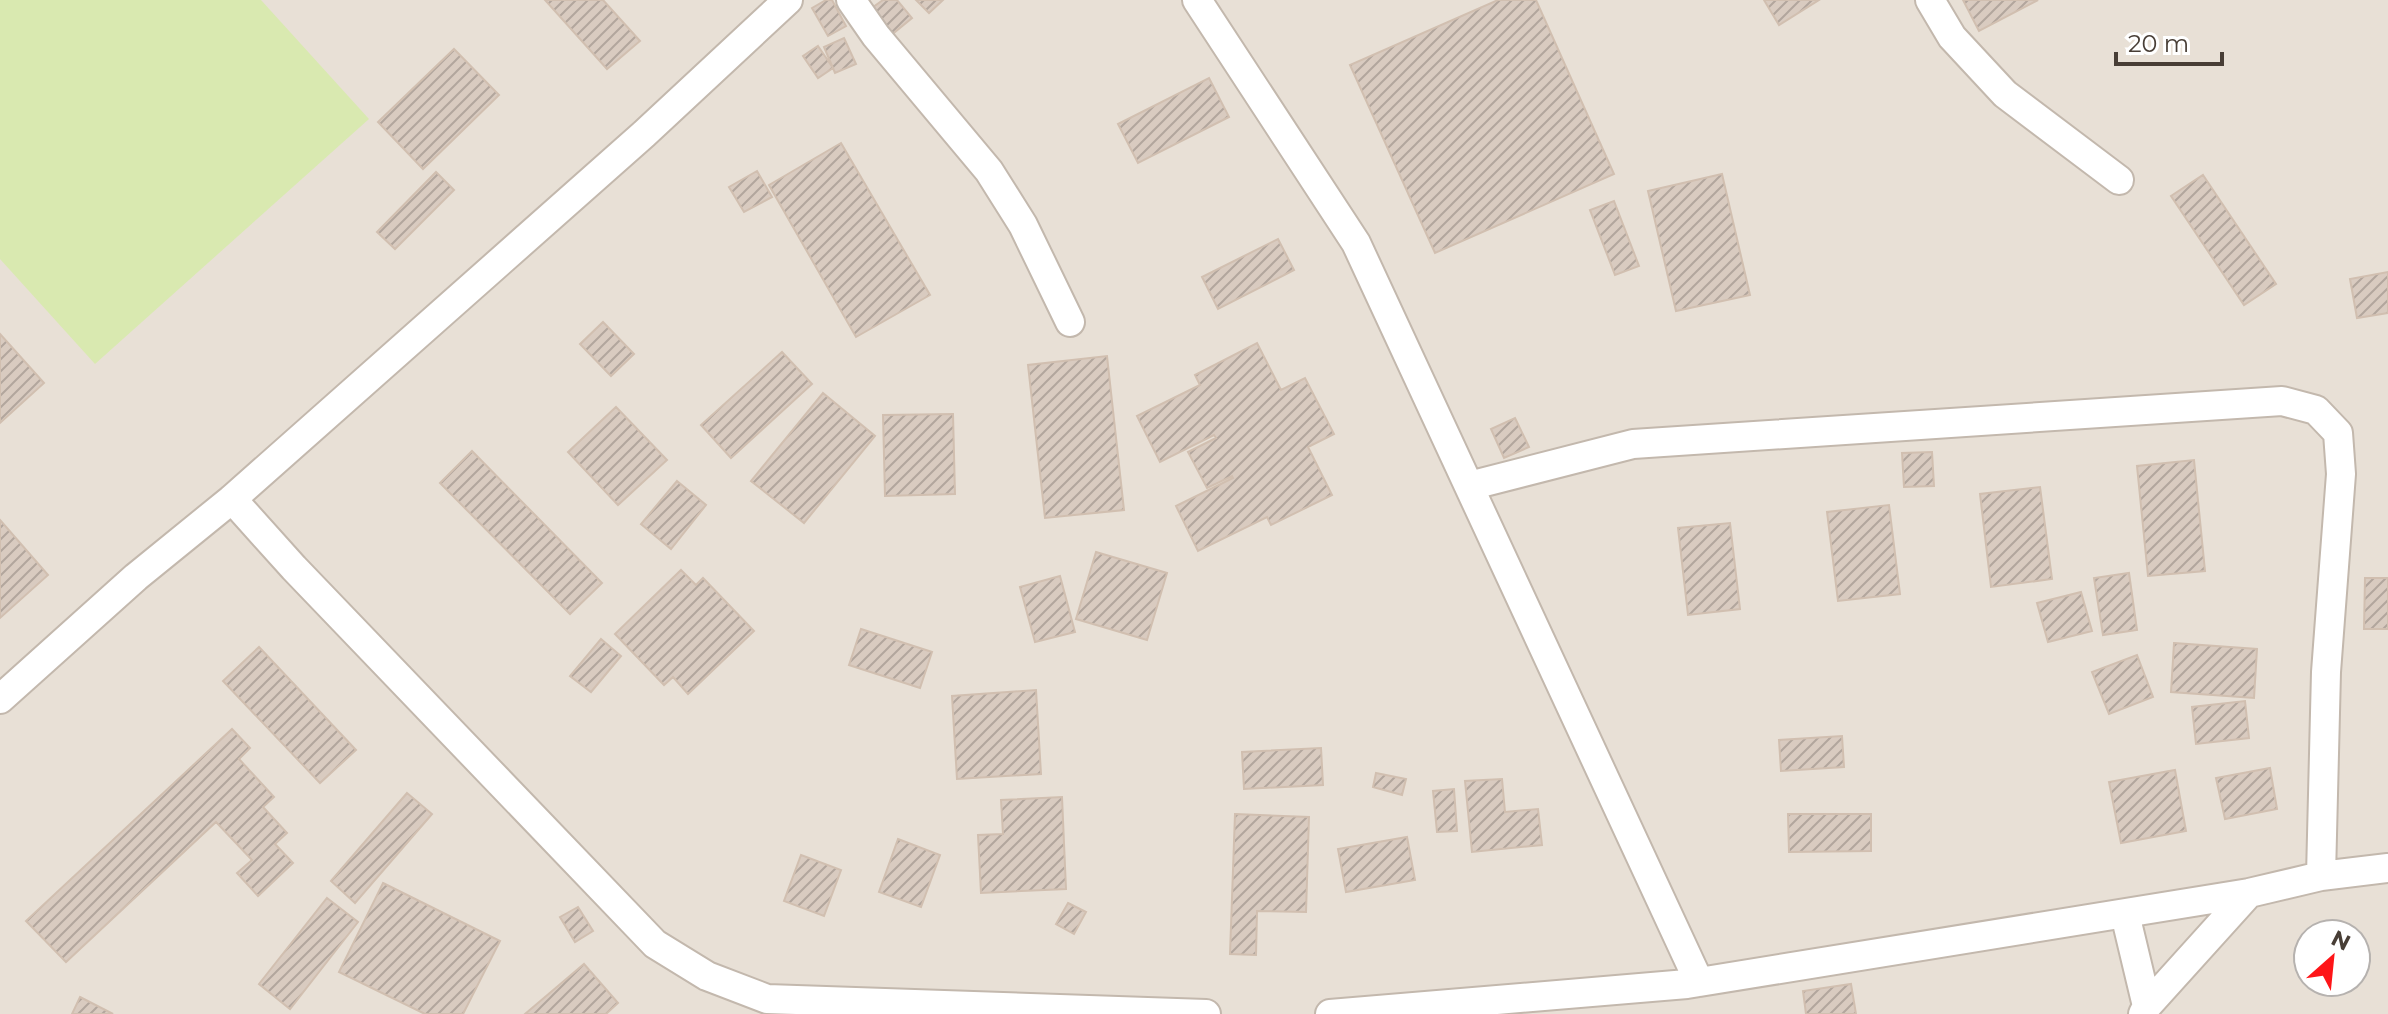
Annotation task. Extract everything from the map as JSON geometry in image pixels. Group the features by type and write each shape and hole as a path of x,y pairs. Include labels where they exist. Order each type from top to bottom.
{"street":[{"path":"0,699 136,577 232,499 644,134 788,0"},
{"path":"851,0 876,36 989,171 1023,225 1070,322"},
{"path":"1197,0 1356,243 1699,982"},
{"path":"1930,0 1952,37 2005,94 2119,180"},
{"path":"1469,486 1633,444 2282,401 2316,410 2338,433 2341,474 2326,672 2321,876"},
{"path":"232,499 294,568 655,944 707,976 767,999 1206,1014"},
{"path":"1330,1014 1699,982 2249,893 2321,876 2388,868"},
{"path":"2145,1010 2249,893"},
{"path":"2125,914 2145,1010"}],"shaded area":[{"path":"0,0 2388,0 2388,1014 0,1014"}],"green space":[{"path":"0,0 261,0 369,119 95,364 0,259"}],"building":[{"path":"545,0 603,0 640,41 607,69"},
{"path":"832,0 846,26 828,36 812,8"},
{"path":"883,0 897,0 912,18 890,36 869,10"},
{"path":"916,0 943,0 929,13"},
{"path":"1498,0 1536,0 1614,174 1435,253 1350,65"},
{"path":"1764,0 1819,0 1779,25"},
{"path":"1963,0 2038,0 1979,31"},
{"path":"844,38 856,64 835,73 824,47"},
{"path":"818,46 833,68 818,78 803,56"},
{"path":"454,49 499,95 423,169 378,122"},
{"path":"1209,78 1229,117 1138,163 1118,124"},
{"path":"841,143 930,295 856,337 769,185"},
{"path":"757,171 772,197 744,212 729,187"},
{"path":"436,172 454,190 395,249 377,232"},
{"path":"1722,174 1750,295 1676,311 1648,191"},
{"path":"2203,175 2276,284 2244,305 2171,196"},
{"path":"1614,201 1639,266 1615,275 1590,210"},
{"path":"1278,239 1294,270 1218,309 1202,277"},
{"path":"2388,272 2388,313 2357,318 2350,279"},
{"path":"603,322 634,354 611,376 580,344"},
{"path":"0,334 44,383 0,423"},
{"path":"1257,343 1281,390 1305,378 1334,434 1308,447 1332,495 1271,525 1267,517 1198,551 1176,506 1233,478 1207,488 1188,452 1216,438 1214,435 1160,462 1137,416 1200,385 1195,375"},
{"path":"782,352 812,384 731,458 701,425"},
{"path":"1107,356 1124,510 1045,518 1028,365"},
{"path":"823,393 875,436 804,523 751,481"},
{"path":"616,407 667,460 618,505 568,452"},
{"path":"953,414 955,494 885,496 883,415"},
{"path":"1515,418 1529,447 1504,458 1491,429"},
{"path":"472,451 602,583 570,614 440,483"},
{"path":"1932,452 1934,486 1904,487 1902,453"},
{"path":"2194,460 2205,571 2148,576 2137,466"},
{"path":"677,481 706,505 671,549 641,524"},
{"path":"2040,487 2052,579 1991,587 1980,494"},
{"path":"1889,505 1900,594 1838,601 1827,512"},
{"path":"0,520 48,575 0,618"},
{"path":"1730,523 1740,609 1688,615 1678,528"},
{"path":"1096,552 1167,573 1147,640 1076,619"},
{"path":"681,570 696,585 703,578 754,631 688,694 673,677 664,685 615,634"},
{"path":"2129,573 2137,630 2103,635 2094,578"},
{"path":"1060,576 1075,632 1035,642 1020,587"},
{"path":"2365,578 2388,578 2388,629 2364,629"},
{"path":"2081,592 2092,631 2048,642 2037,603"},
{"path":"861,629 932,652 920,688 849,665"},
{"path":"601,639 621,656 591,692 570,676"},
{"path":"2174,643 2257,649 2254,698 2171,692"},
{"path":"259,647 356,750 320,783 223,681"},
{"path":"2137,655 2153,697 2109,714 2092,672"},
{"path":"1036,690 1041,774 957,779 952,696"},
{"path":"2245,701 2249,738 2196,744 2192,707"},
{"path":"232,729 250,748 239,759 274,797 263,807 287,833 275,844 293,863 258,896 237,873 252,860 216,822 66,962 26,921"},
{"path":"1842,736 1844,767 1781,771 1779,740"},
{"path":"1321,748 1323,785 1244,789 1242,752"},
{"path":"2270,768 2277,809 2225,819 2216,778"},
{"path":"2175,770 2186,831 2121,843 2109,782"},
{"path":"1376,773 1406,779 1402,795 1373,787"},
{"path":"1502,779 1505,812 1538,809 1542,845 1472,852 1465,781"},
{"path":"1454,789 1457,831 1437,832 1433,791"},
{"path":"407,793 432,814 355,903 331,881"},
{"path":"1062,797 1066,889 981,893 978,835 1003,834 1001,800"},
{"path":"1235,814 1309,817 1306,912 1257,911 1256,955 1230,954"},
{"path":"1788,814 1871,814 1871,851 1789,852"},
{"path":"1407,837 1415,880 1346,892 1338,849"},
{"path":"898,839 940,855 921,907 879,892"},
{"path":"801,855 841,870 824,916 784,901"},
{"path":"383,883 500,941 463,1014 425,1014 339,972"},
{"path":"327,898 358,922 290,1009 259,984"},
{"path":"1068,903 1086,912 1074,934 1056,924"},
{"path":"578,907 593,931 575,942 560,917"},
{"path":"584,964 618,1003 606,1014 525,1014"},
{"path":"1851,984 1856,1014 1806,1014 1803,991"},
{"path":"80,997 113,1014 72,1014"}]}
